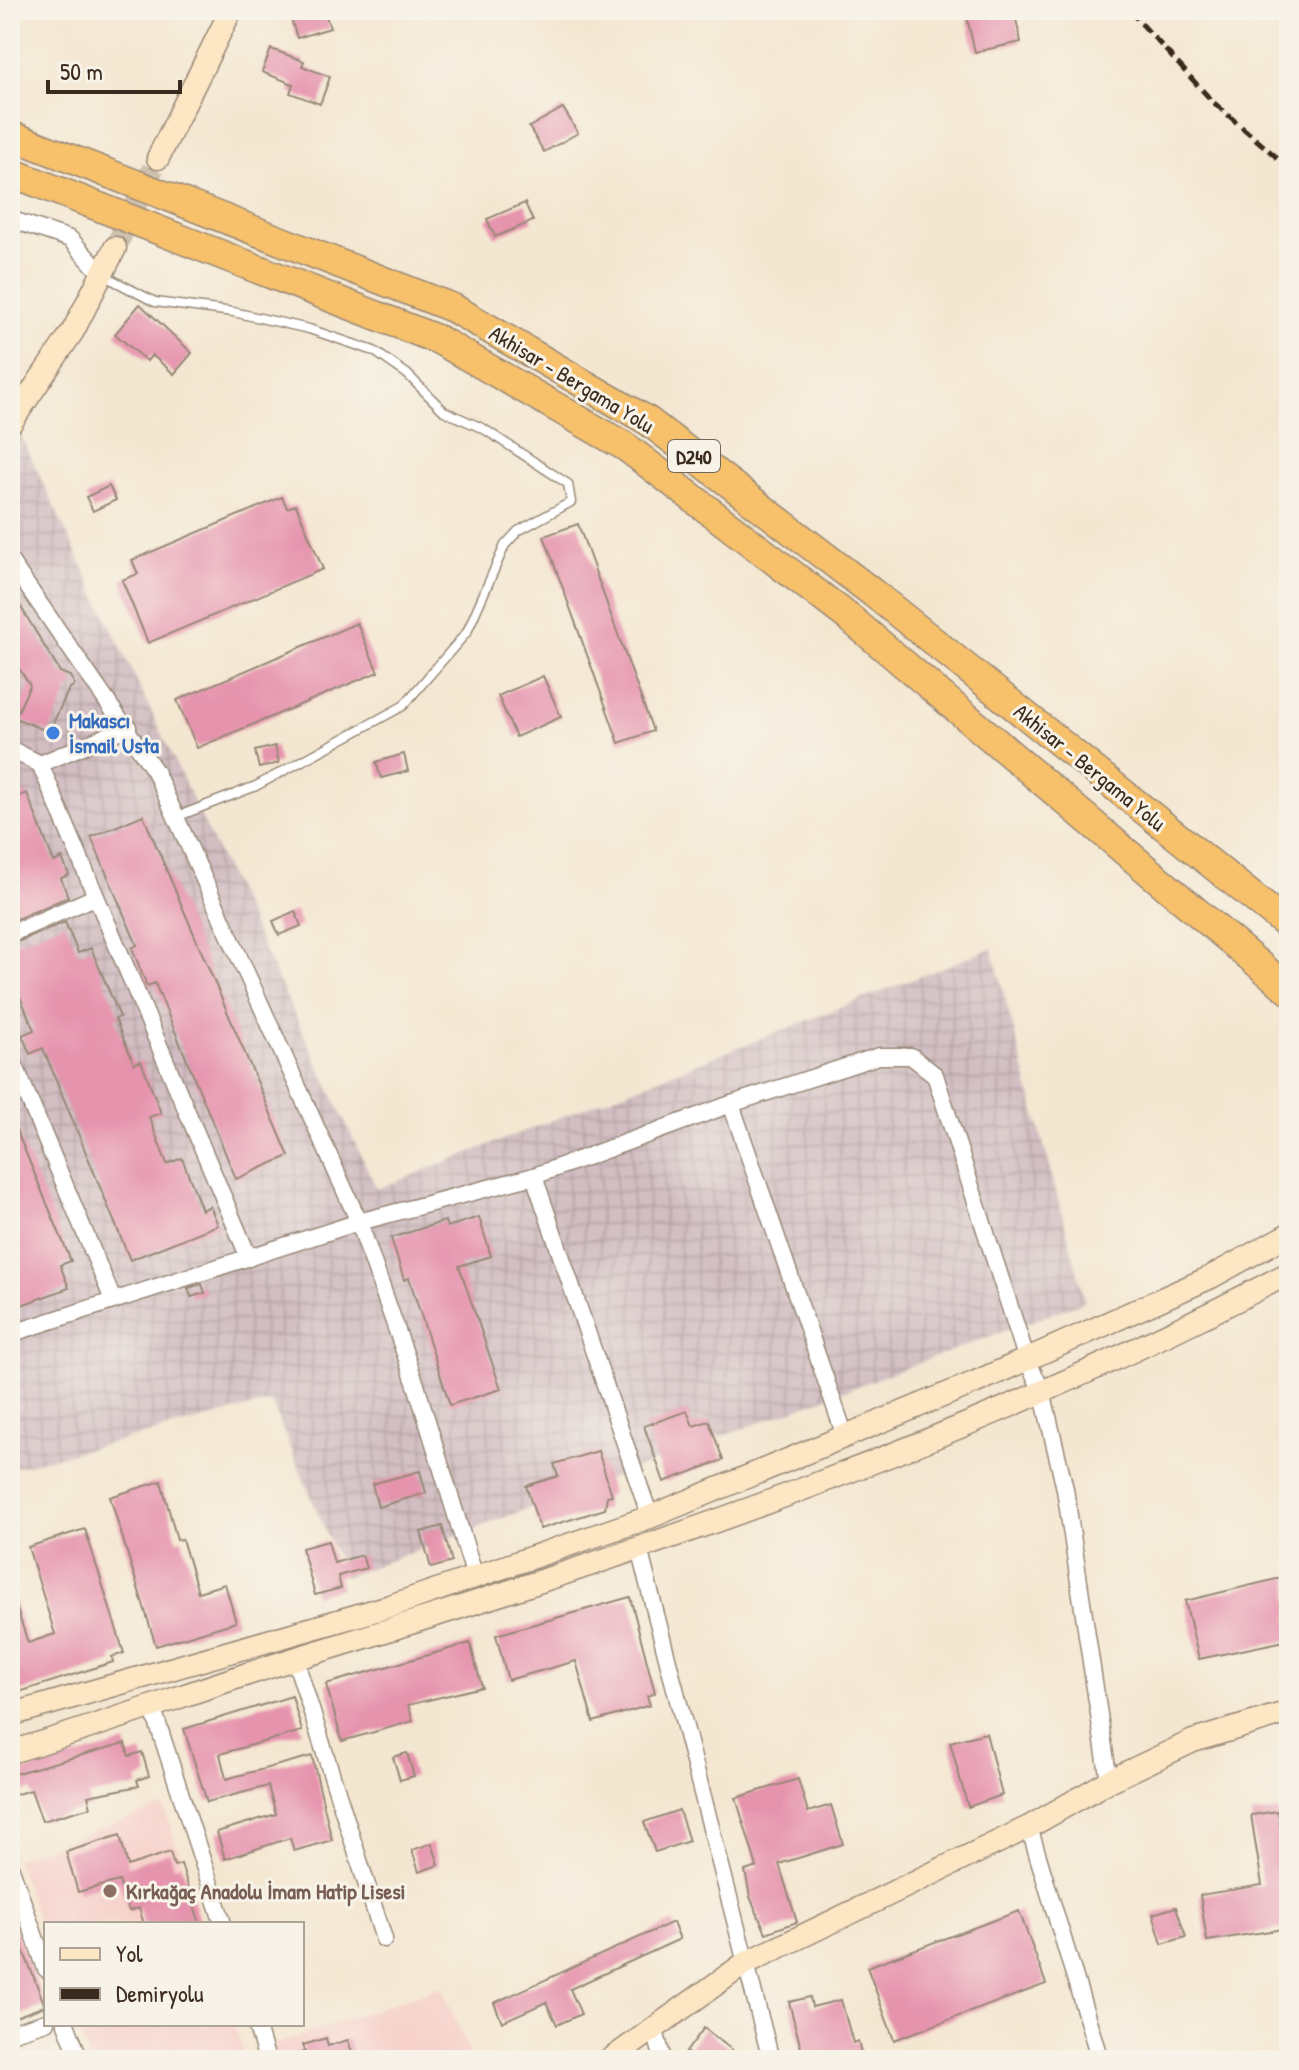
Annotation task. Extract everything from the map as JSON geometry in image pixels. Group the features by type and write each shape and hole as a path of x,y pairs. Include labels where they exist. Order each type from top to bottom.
{"highway":[{"name":"Akhisar - Bergama Yolu","path":"10,135 453,308 648,421 873,593 1289,926"},
{"name":"Akhisar - Bergama Yolu","path":"10,172 439,340 626,447 852,620 1289,990"}],"main road":[{"path":"158,158 231,10"},
{"path":"10,424 73,331 115,248"},
{"path":"10,1715 390,1606 650,1517 1027,1360 1211,1277 1289,1234"},
{"path":"10,1752 639,1549 934,1437 1198,1320 1289,1273"},
{"path":"610,2060 744,1964 1029,1827 1109,1781 1193,1741 1289,1712"}],"street":[{"path":"10,219 70,239 101,273"},
{"path":"10,561 128,727 155,771 359,1222 416,1385 475,1577"},
{"path":"40,764 128,727"},
{"path":"10,749 40,764 249,1258"},
{"path":"10,934 95,897"},
{"path":"10,1054 113,1300"},
{"path":"10,1334 359,1222 534,1176 731,1104 879,1056 911,1056 935,1075 1027,1360 1042,1391 1065,1489 1109,1781"},
{"path":"731,1104 845,1436"},
{"path":"534,1176 650,1517"},
{"path":"639,1549 771,2060"},
{"path":"295,1659 384,1939"},
{"path":"152,1706 222,1922"},
{"path":"1029,1827 1100,2060"},
{"path":"10,1866 44,1963"},
{"path":"10,2033 44,2023"},
{"path":"67,2026 80,2060"},
{"path":"257,2026 267,2060"},
{"path":"654,2027 663,2060"}],"lane":[{"path":"101,273 155,302 233,312 293,325 374,351 407,374 444,411 484,429 568,484 572,493 571,502 518,531 505,545 467,632 403,706 256,786 176,817"}],"shaded area":[{"path":"10,413 377,1189 992,948 1085,1301 345,1577 271,1402 10,1469"},
{"name":"Kırkağaç Anadolu İmam Hatip Lisesi","path":"164,1806 201,1922 44,1922 44,1937 16,1859"},
{"path":"442,1986 472,2060 269,2060 265,2048"},
{"path":"77,2026 235,2026 246,2060 89,2060"}],"building":[{"path":"324,10 330,28 297,38 291,19"},
{"path":"965,10 1014,10 1021,42 975,52"},
{"path":"271,49 304,61 302,66 330,77 320,104 290,93 293,84 262,72"},
{"path":"563,108 578,133 544,152 529,127"},
{"path":"525,203 533,221 495,237 487,219"},
{"path":"140,304 192,353 174,374 152,355 147,361 115,334"},
{"path":"109,486 116,500 93,511 86,497"},
{"path":"282,497 287,508 296,505 323,569 148,643 122,580 138,574 132,560"},
{"path":"578,524 653,731 619,743 544,536"},
{"path":"10,589 60,672 70,676 75,685 69,689 49,732 15,718 30,685 10,655"},
{"path":"357,623 378,672 197,748 177,700"},
{"path":"543,676 561,717 516,737 498,696"},
{"path":"275,746 279,763 259,768 255,751"},
{"path":"404,754 408,771 381,778 376,762"},
{"path":"27,793 54,862 62,858 69,875 61,878 68,897 10,922 10,800"},
{"path":"143,815 289,1156 236,1179 155,983 147,986 132,948 137,945 91,837"},
{"path":"295,911 301,926 279,935 273,921"},
{"path":"65,922 78,953 91,948 120,1017 115,1019 134,1064 141,1061 161,1113 149,1117 167,1164 182,1158 202,1210 210,1206 218,1225 130,1260 43,1048 30,1054 22,1035 34,1030 10,973 10,945"},
{"path":"10,1115 71,1261 60,1265 69,1288 10,1309"},
{"path":"479,1217 491,1256 459,1266 501,1389 450,1405 409,1278 404,1280 391,1238 445,1221 447,1227"},
{"path":"202,1284 205,1293 191,1297 188,1288"},
{"path":"687,1411 693,1426 709,1421 723,1460 664,1482 644,1426"},
{"path":"598,1451 612,1495 607,1496 605,1509 540,1529 526,1486 558,1476 554,1464"},
{"path":"420,1471 426,1493 378,1507 372,1484"},
{"path":"161,1481 177,1540 182,1539 198,1592 225,1584 236,1622 156,1646 110,1497"},
{"path":"442,1526 452,1562 431,1568 421,1532"},
{"path":"85,1529 124,1653 112,1657 113,1662 10,1695 10,1597 13,1597 28,1643 55,1634 28,1547"},
{"path":"328,1541 334,1563 362,1555 366,1568 338,1576 341,1588 315,1595 302,1548"},
{"path":"1289,1576 1289,1640 1199,1659 1185,1601"},
{"path":"630,1597 655,1693 647,1696 650,1705 593,1722 576,1661 508,1680 496,1635"},
{"path":"470,1643 482,1687 408,1705 413,1721 342,1741 326,1684"},
{"path":"292,1696 302,1731 220,1754 226,1779 312,1756 332,1840 294,1851 290,1838 225,1859 217,1832 276,1814 268,1786 207,1802 184,1729"},
{"path":"986,1733 1002,1795 968,1807 950,1742"},
{"path":"125,1743 129,1756 142,1752 149,1776 137,1780 139,1786 88,1796 91,1807 42,1821 31,1790 10,1796 10,1775"},
{"path":"407,1753 414,1776 400,1780 393,1757"},
{"path":"798,1779 808,1812 831,1805 843,1844 779,1864 797,1922 766,1933 750,1897 745,1871 757,1867 736,1798"},
{"path":"679,1810 689,1841 655,1852 644,1822"},
{"path":"1278,1811 1289,1883 1289,1928 1207,1941 1200,1895 1262,1885 1251,1815"},
{"path":"120,1835 128,1866 170,1852 174,1866 181,1864 199,1922 143,1922 139,1908 129,1911 119,1881 78,1892 66,1852"},
{"path":"432,1843 439,1865 419,1872 412,1850"},
{"path":"1176,1907 1186,1937 1162,1944 1153,1914"},
{"path":"1019,1911 1046,1984 894,2040 867,1967"},
{"path":"10,1920 44,2006 10,2019"},
{"path":"673,1922 680,1939 570,1989 581,2014 557,2025 546,2002 502,2022 494,2003"},
{"path":"810,1997 812,2007 841,2000 853,2043 858,2041 863,2060 804,2060 789,2002"},
{"path":"704,2028 745,2060 696,2060 686,2052"},
{"path":"326,2038 328,2046 348,2040 354,2060 292,2060 292,2056 305,2052 303,2045"}],"tunnel":[{"path":"115,248 158,158"}],"railway":[{"path":"1129,10 1213,102 1289,168"}],"place":[{"name":"Makascı İsmail Usta","path":"53,733"},
{"name":"Kırkağaç Anadolu İmam Hatip Lisesi","path":"110,1891"}]}
